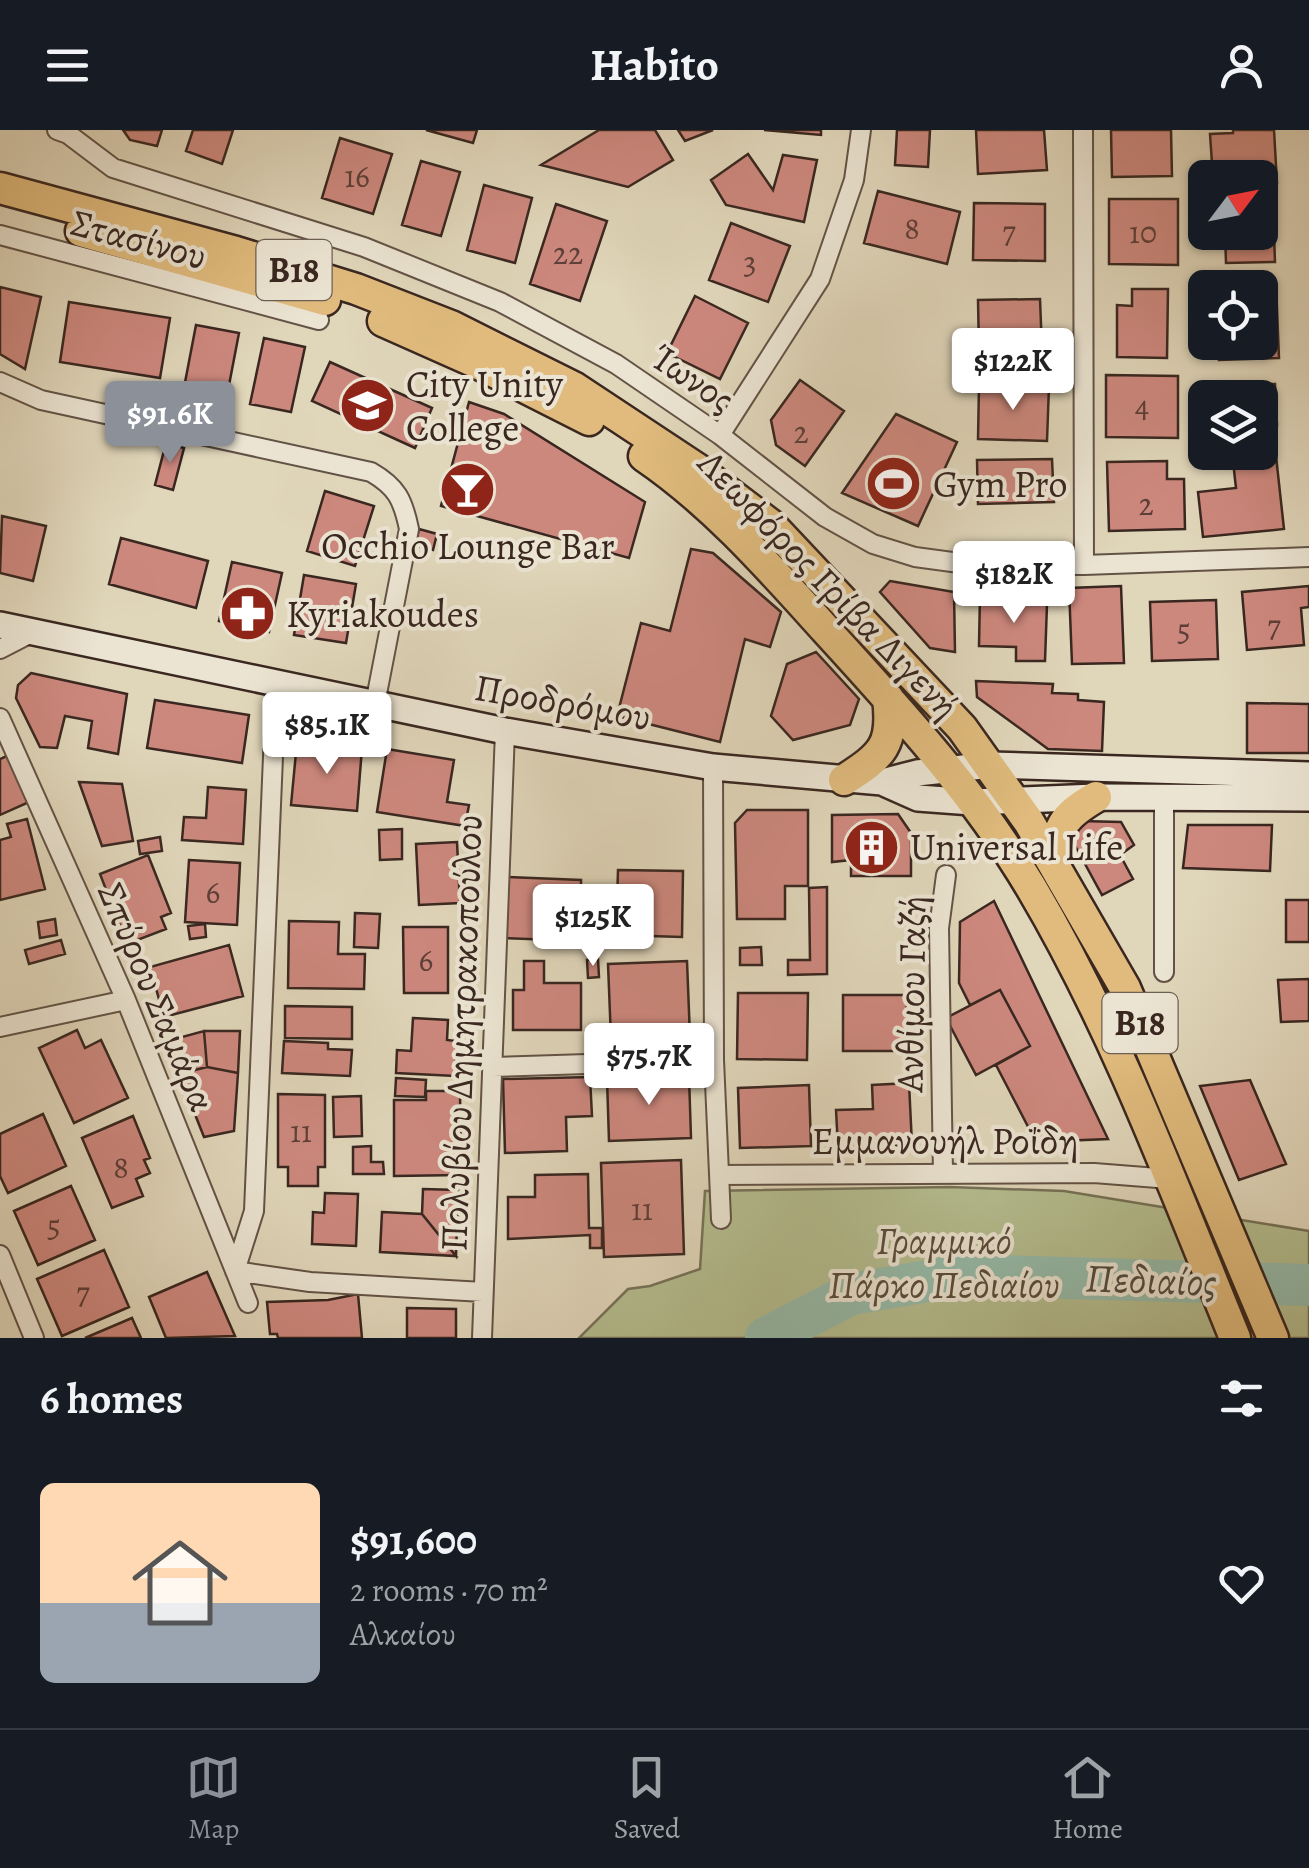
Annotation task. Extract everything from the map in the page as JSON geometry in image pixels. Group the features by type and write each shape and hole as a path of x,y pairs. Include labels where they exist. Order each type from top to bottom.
{"main road":[{"name":"Λεωφόρος Γρίβα Διγενή","path":"0,188 356,288 450,326 575,388 696,468 771,525 949,714 991,765 1056,866 1125,988 1273,1338"},
{"name":"Λεωφόρος Γρίβα Διγενή","path":"0,206 353,308 473,361 592,422 650,460 705,505 772,570 950,768 1031,887 1094,1002 1235,1338"},
{"name":"Προδρόμου","path":"0,624 504,731 713,767 882,782 950,768 991,765 1309,775"},
{"path":"844,780 870,763 888,740 892,726 888,698"},
{"name":"Προδρόμου","path":"882,782 918,798 972,802 1309,798"},
{"path":"1056,866 1056,844 1065,819 1096,798"}],"street":[{"path":"720,436 820,279 854,180 862,130"},
{"path":"1084,130 1084,565"},
{"name":"Ίωνος","path":"65,131 113,168 364,247 500,302 616,364 720,436 825,517 873,544 915,557 967,564 1084,565 1309,557"},
{"name":"Στασίνου","path":"0,235 320,320"},
{"path":"0,382 41,400 371,472 392,484 404,505 410,529 374,704"},
{"path":"0,650 35,631"},
{"path":"276,685 254,1211 235,1271 310,1282 484,1292"},
{"name":"Σπύρου Σαμάρα","path":"0,718 126,1000 248,1303"},
{"name":"Πολυβίου Δημητρακοπούλου","path":"482,1338 504,731"},
{"path":"713,767 714,1060 722,1220"},
{"path":"1164,798 1164,972"},
{"name":"Ανθίμου Γαζή","path":"943,1174 939,928 946,875"},
{"path":"0,1027 126,1000"},
{"path":"492,1066 714,1060"},
{"name":"Εμμανουήλ Ροΐδη","path":"720,1176 1094,1172 1170,1179"},
{"path":"0,1255 34,1338"}],"green space":[{"name":"Γραμμικό Πάρκο Πεδιαίου","path":"950,1187 1064,1191 1309,1231 1309,1338 579,1338 628,1289 700,1269 705,1191"}],"building":[{"path":"123,130 162,130 157,146 130,140"},
{"path":"193,130 233,130 222,164 186,151"},
{"path":"426,130 477,130 473,143"},
{"path":"599,130 655,130 673,160 628,187 541,165"},
{"path":"678,130 713,130 685,141"},
{"path":"764,130 821,130 821,135"},
{"path":"897,130 930,130 928,167 895,165"},
{"path":"976,130 1044,130 1047,170 978,174"},
{"path":"1111,130 1171,130 1172,176 1112,177"},
{"path":"1274,130 1276,160 1212,160 1210,134"},
{"path":"340,138 392,154 373,214 322,198"},
{"path":"748,154 773,190 783,155 817,160 804,222 726,205 711,180"},
{"path":"421,161 460,172 441,236 402,225"},
{"path":"484,185 532,198 515,263 467,250"},
{"path":"878,191 960,212 947,264 864,243"},
{"path":"1109,199 1178,199 1178,265 1109,264"},
{"path":"974,203 1045,204 1045,261 973,260"},
{"path":"556,204 607,221 580,301 530,284"},
{"path":"731,223 790,246 768,302 709,280"},
{"path":"1226,250 1275,250 1275,262 1226,263"},
{"path":"0,287 41,297 25,369 0,354"},
{"path":"1132,289 1168,289 1167,358 1117,357 1117,305 1132,306"},
{"path":"695,296 748,323 720,379 667,353"},
{"path":"1040,299 1042,350 979,351 978,300"},
{"path":"69,302 170,318 160,378 60,362"},
{"path":"196,325 239,333 225,406 182,398"},
{"path":"264,338 305,347 291,412 250,404"},
{"path":"330,362 432,408 415,448 312,401"},
{"path":"1106,375 1178,376 1178,438 1106,437"},
{"path":"800,380 844,411 805,466 776,445 771,420"},
{"path":"979,385 1049,386 1047,441 978,439"},
{"path":"469,402 504,414 645,502 629,558 441,506"},
{"path":"896,414 957,442 918,526 842,493"},
{"path":"166,443 184,448 173,490 155,485"},
{"path":"1052,459 1054,502 978,504 977,460"},
{"path":"1167,461 1167,479 1184,479 1185,529 1109,531 1107,462"},
{"path":"1234,470 1278,470 1284,529 1203,537 1198,492 1236,488"},
{"path":"325,491 374,506 355,566 307,551"},
{"path":"2,516 46,526 33,581 0,573"},
{"path":"419,529 437,534 433,550 415,545"},
{"path":"121,538 208,561 196,608 109,584"},
{"path":"691,549 713,553 781,612 770,647 745,639 720,742 617,716 641,623 670,631"},
{"path":"232,562 282,573 269,632 219,621"},
{"path":"304,575 356,584 346,643 294,635"},
{"path":"890,581 954,592 955,652 930,648 880,592"},
{"path":"1121,586 1124,663 1072,664 1069,588"},
{"path":"1309,586 1309,607 1301,608 1304,645 1247,650 1242,592"},
{"path":"980,594 1015,595 1015,603 1047,604 1045,661 1016,661 1016,647 979,646"},
{"path":"1216,600 1218,659 1152,661 1150,602"},
{"path":"816,652 859,699 850,725 793,740 771,716 787,664"},
{"path":"31,673 127,694 118,754 88,748 92,721 65,716 57,748 40,747 16,698 18,685"},
{"path":"976,681 1053,684 1052,693 1078,694 1078,700 1104,702 1102,751 1048,749 977,697"},
{"path":"155,700 249,715 242,763 147,748"},
{"path":"1247,703 1309,704 1309,753 1247,753"},
{"path":"297,742 362,748 357,811 291,805"},
{"path":"387,749 454,760 447,802 469,805 465,826 377,812"},
{"path":"9,755 29,802 0,815 0,759"},
{"path":"79,782 122,784 133,841 102,846"},
{"path":"208,787 246,790 243,844 182,840 184,817 206,818"},
{"path":"747,810 808,810 808,886 785,886 785,919 737,919 735,823"},
{"name":"Universal Life","path":"898,814 911,833 911,876 851,876 851,860 832,862 832,815"},
{"path":"27,819 45,889 0,900 0,840 11,837 7,824"},
{"path":"1080,821 1121,822 1134,845 1120,855 1133,879 1102,895 1073,842"},
{"path":"1188,825 1272,825 1270,871 1183,868"},
{"path":"402,829 402,859 380,860 379,830"},
{"path":"160,837 162,851 140,854 138,841"},
{"path":"457,842 460,903 419,905 416,844"},
{"path":"148,855 171,913 161,917 166,929 127,944 100,874"},
{"path":"189,860 240,863 237,925 185,922"},
{"path":"618,870 683,871 682,937 616,935"},
{"path":"506,877 581,880 581,941 504,938"},
{"path":"827,887 827,974 788,975 788,960 810,960 809,888"},
{"path":"1286,900 1309,900 1309,942 1286,942"},
{"path":"994,901 1108,1139 1036,1142 996,1065 1030,1046 1000,990 970,1005 959,983 960,922"},
{"path":"355,913 380,914 378,948 354,947"},
{"path":"55,919 57,935 40,938 38,922"},
{"path":"289,921 339,922 338,954 365,954 364,989 288,988"},
{"path":"205,924 206,937 190,939 188,926"},
{"path":"403,927 448,927 448,993 404,993"},
{"path":"61,940 65,954 29,964 25,950"},
{"path":"229,945 243,996 164,1017 150,967"},
{"path":"761,947 762,965 740,965 740,948"},
{"path":"598,959 599,977 588,978 587,960"},
{"path":"524,961 544,961 544,983 581,983 581,1030 513,1030 513,990 524,990"},
{"path":"687,961 690,1037 611,1039 608,964"},
{"path":"1309,979 1309,1021 1281,1022 1278,980"},
{"path":"1000,990 1030,1046 976,1075 946,1018"},
{"path":"738,993 808,993 807,1060 737,1059"},
{"path":"843,995 907,995 906,1051 843,1051"},
{"path":"285,1006 352,1007 352,1039 285,1038"},
{"path":"413,1018 448,1020 447,1040 456,1041 455,1076 396,1073 397,1050 411,1051"},
{"path":"77,1030 85,1048 101,1040 128,1098 74,1123 39,1048"},
{"path":"204,1031 240,1031 238,1073 207,1067"},
{"path":"204,1031 207,1067 179,1074 167,1041"},
{"path":"284,1041 328,1043 328,1049 352,1050 350,1076 282,1073"},
{"path":"207,1067 238,1073 234,1131 204,1137 179,1074"},
{"path":"689,1076 691,1138 609,1141 607,1079"},
{"path":"590,1077 592,1116 566,1117 567,1151 505,1153 503,1079"},
{"path":"396,1078 426,1080 425,1097 395,1096"},
{"path":"1250,1080 1286,1164 1239,1180 1200,1086"},
{"path":"909,1083 912,1145 838,1148 836,1110 873,1109 872,1085"},
{"path":"809,1085 811,1146 740,1148 738,1088"},
{"path":"426,1091 460,1091 461,1175 394,1176 394,1100 426,1100"},
{"path":"278,1094 325,1095 325,1167 318,1167 318,1186 288,1186 288,1167 278,1167"},
{"path":"361,1096 362,1136 334,1137 333,1097"},
{"path":"43,1114 66,1166 8,1193 0,1176 0,1134"},
{"path":"133,1116 150,1158 144,1160 150,1173 136,1179 143,1196 112,1208 82,1138"},
{"path":"371,1146 371,1162 383,1162 384,1174 353,1174 353,1147"},
{"path":"681,1160 684,1254 604,1257 601,1163"},
{"path":"588,1174 589,1228 602,1228 602,1248 590,1248 590,1235 508,1239 508,1197 535,1197 535,1175"},
{"path":"71,1186 95,1240 38,1265 14,1211"},
{"path":"423,1189 458,1190 456,1256 422,1214"},
{"path":"325,1193 358,1194 356,1246 312,1244 313,1212 324,1213"},
{"path":"382,1212 422,1214 456,1256 380,1252"},
{"path":"104,1250 129,1307 62,1336 37,1279"},
{"path":"207,1272 235,1336 166,1338 149,1297"},
{"path":"358,1294 362,1338 278,1338 277,1334 270,1334 267,1302 328,1300"},
{"path":"407,1308 456,1309 456,1338 407,1338"},
{"path":"132,1318 141,1338 85,1338"}],"waterway":[{"name":"Πεδιαίος","path":"766,1338 851,1294 963,1275 1309,1285"}],"place":[{"name":"City Unity College","path":"367,406"},
{"name":"Gym Pro","path":"894,484"},
{"name":"Occhio Lounge Bar","path":"468,489"},
{"name":"Kyriakoudes","path":"247,614"},
{"name":"Universal Life","path":"871,847"}]}
